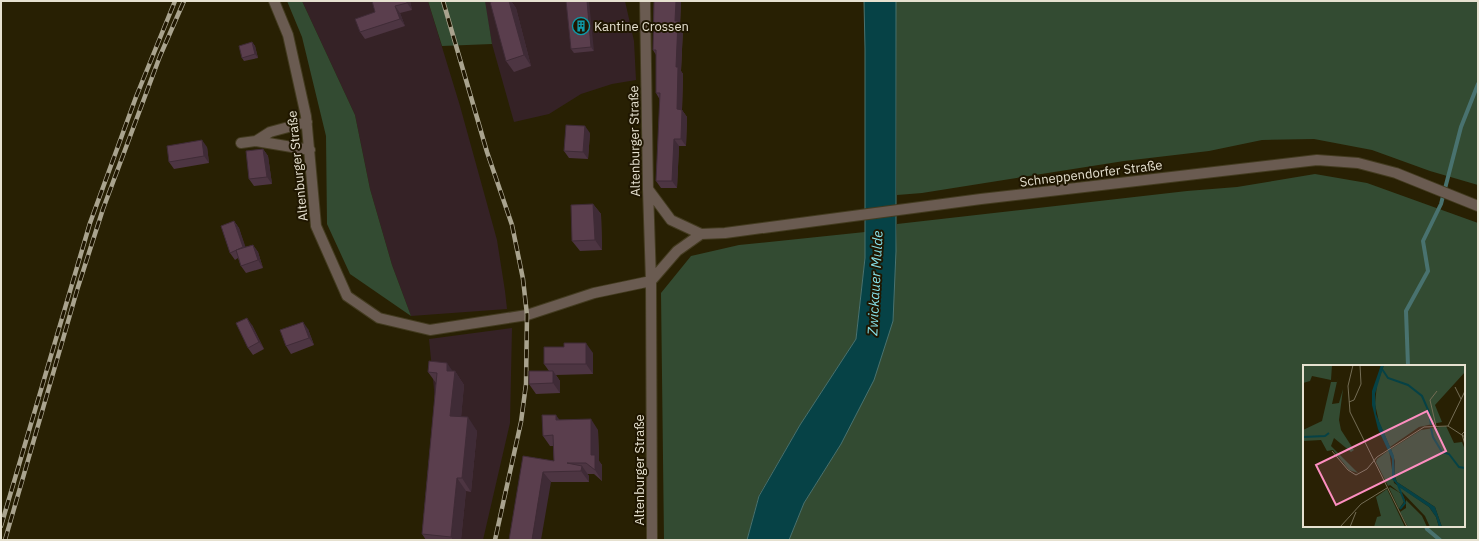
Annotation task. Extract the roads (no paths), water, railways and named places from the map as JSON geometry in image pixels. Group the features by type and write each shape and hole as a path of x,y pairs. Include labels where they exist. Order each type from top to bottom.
{"street":[{"name":"Altenburger Straße","path":"274,1 288,35 307,122 316,226 346,296 379,318 430,330 527,315 594,293 651,280"},
{"name":"Altenburger Straße","path":"645,1 651,280 652,540"},
{"path":"256,141 270,132 307,122"},
{"path":"241,143 256,141 310,150"},
{"name":"Schneppendorfer Straße","path":"648,189 671,220 701,234 725,233 776,225 981,199 1317,160 1358,163 1396,173 1478,206"},
{"path":"651,280 677,251 701,234"}],"water":[{"name":"Zwickauer Mulde","path":"864,1 896,1 896,251 893,321 874,380 841,444 804,503 789,540 747,540 759,496 800,425 856,339 865,258"}],"waterway":[{"path":"1408,365 1406,311 1428,271 1423,241 1441,204 1461,127 1478,84"},
{"path":"1426,527 1440,540"}],"railway":[{"path":"1,526 90,223 136,97 175,1"},
{"path":"5,540 78,287 103,209 160,56 184,1"},
{"path":"443,1 487,152 512,225 523,279 527,315 526,384 521,422 495,540"}],"place":[{"name":"Kantine Crossen","path":"581,26"}]}
